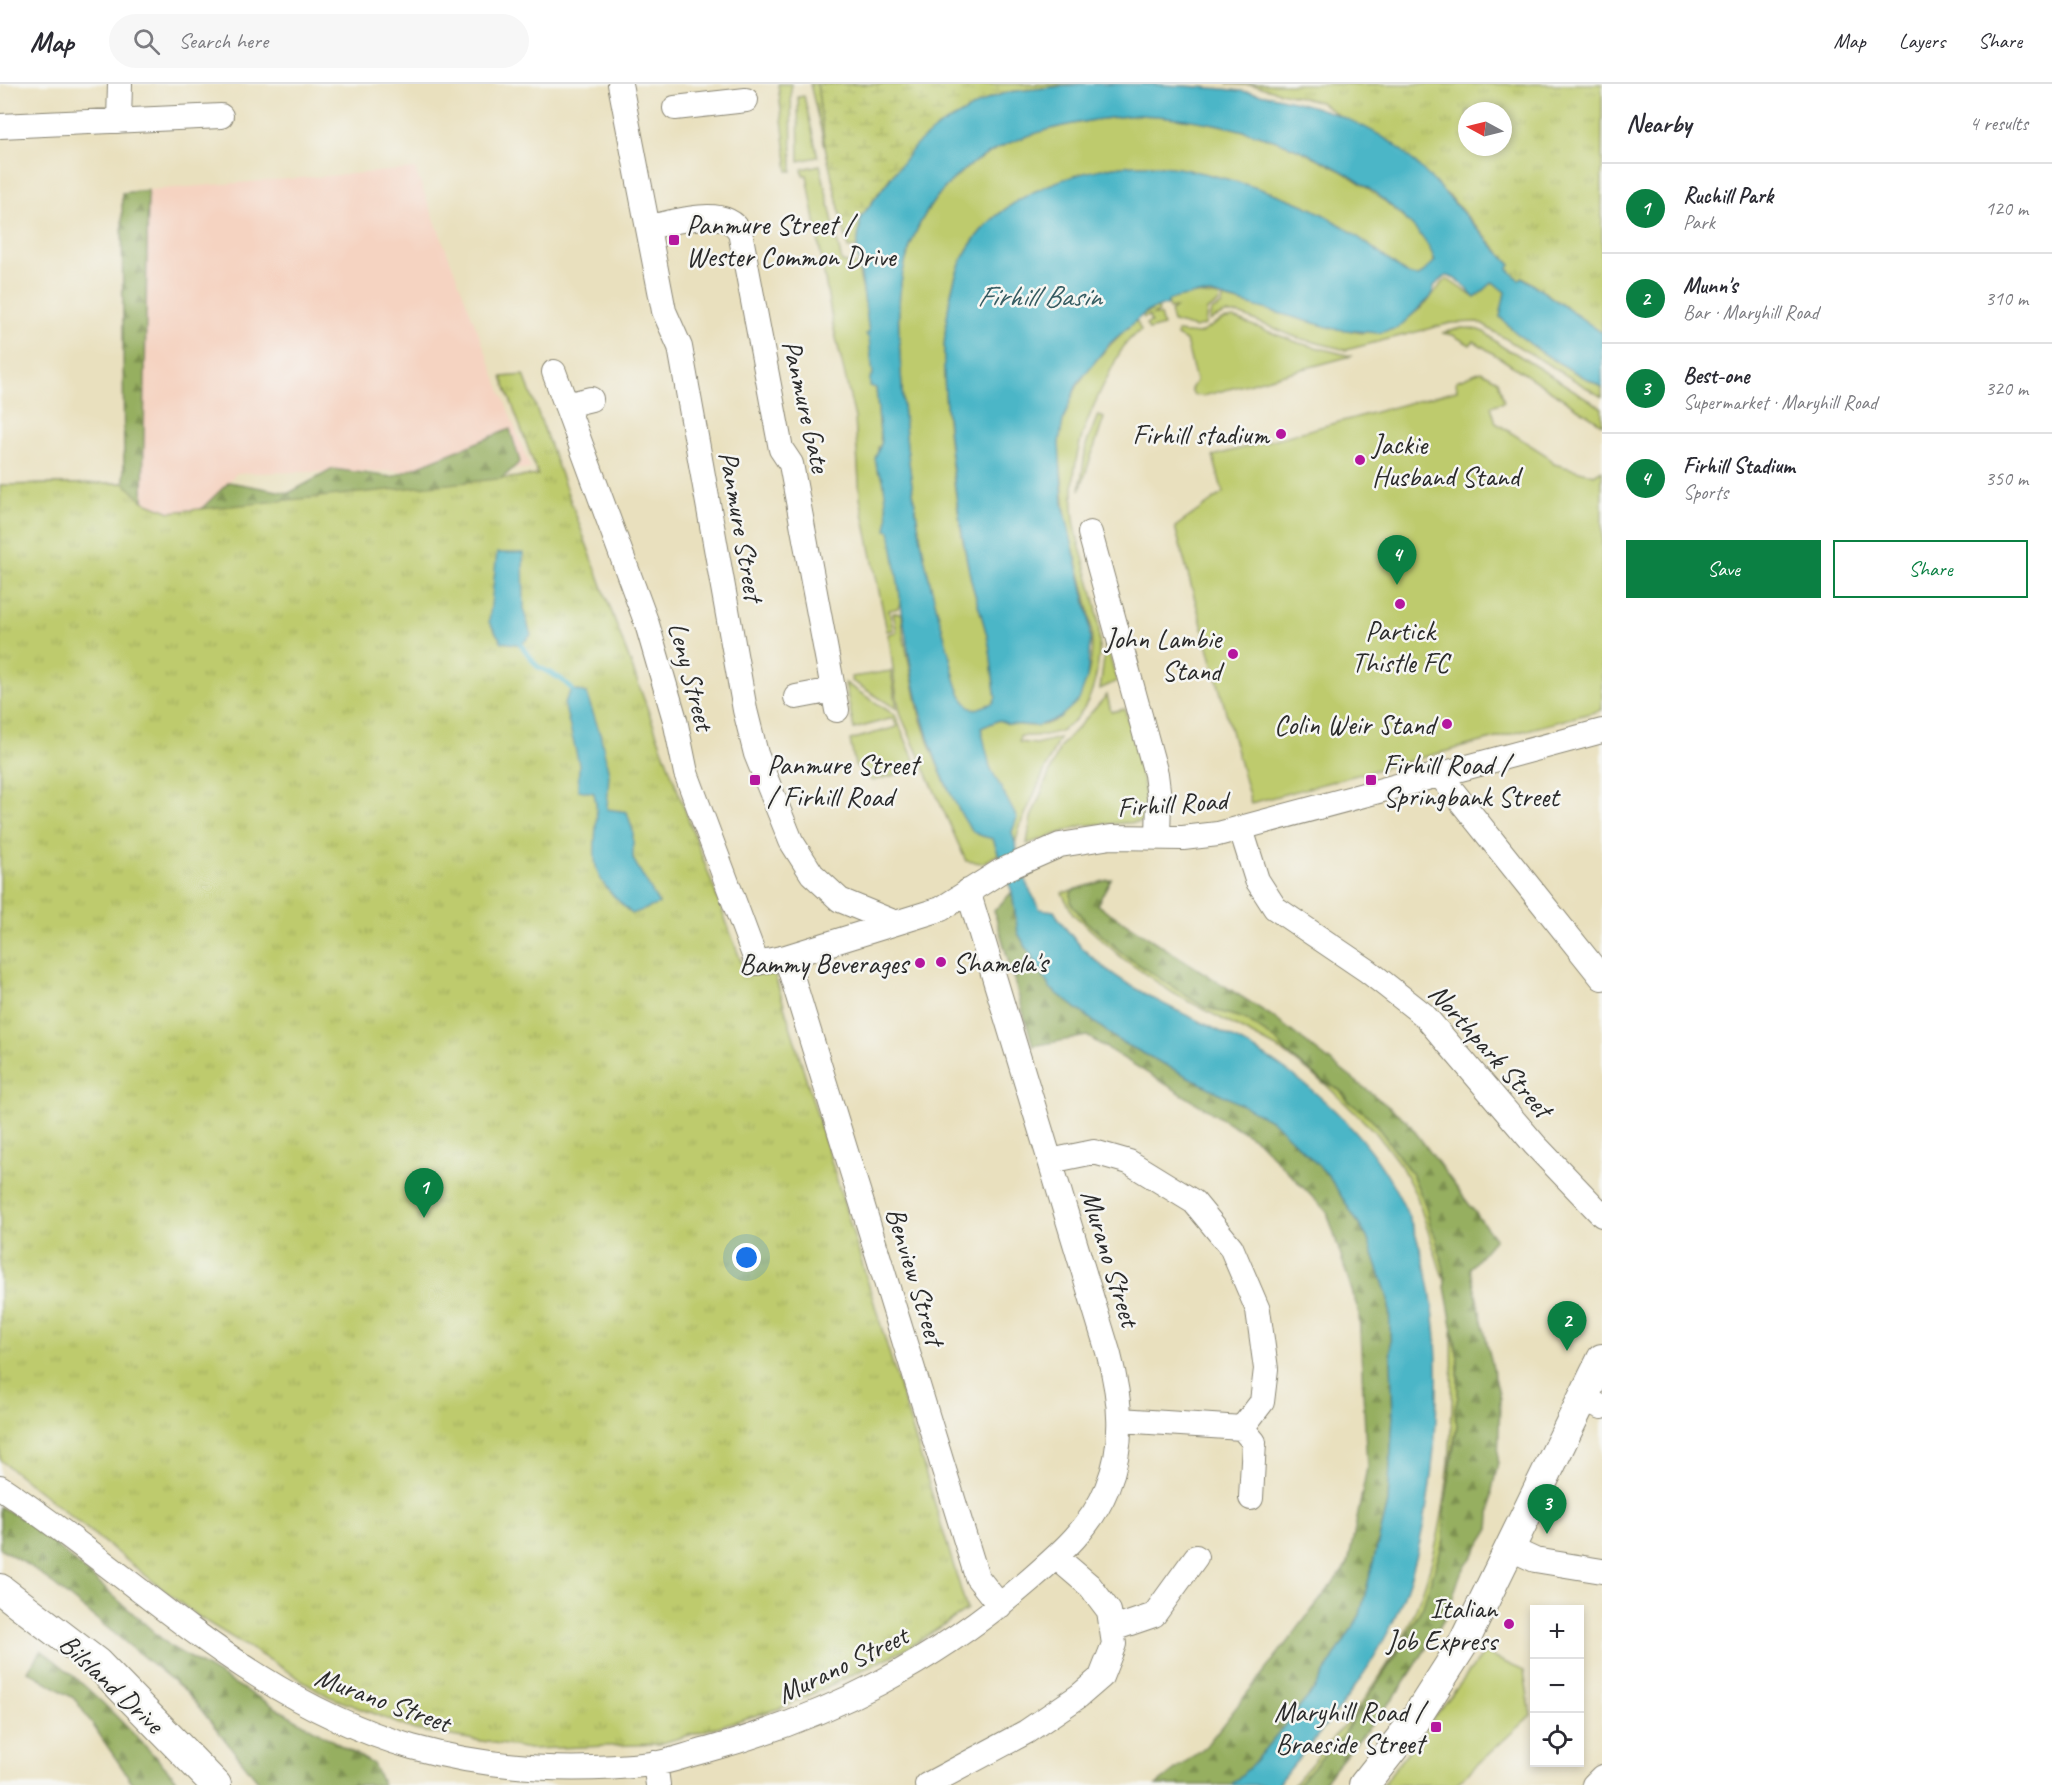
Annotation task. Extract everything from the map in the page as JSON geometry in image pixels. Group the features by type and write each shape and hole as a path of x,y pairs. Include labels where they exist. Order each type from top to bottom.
{"main road":[{"path":"1364,1785 1404,1735 1463,1644 1511,1549 1592,1403 1602,1359"},
{"name":"Bilsland Drive","path":"0,1589 97,1663 216,1785"}],"street":[{"path":"119,121 120,84"},
{"name":"Panmure Street","path":"620,84 664,311 680,348 745,710 756,754 791,841 812,874 840,900 896,923"},
{"path":"675,108 710,94 746,100"},
{"path":"0,126 221,116"},
{"name":"Panmure Gate","path":"648,227 718,218 731,222 740,232 782,449 791,464 835,700 796,697"},
{"name":"Leny Street","path":"554,372 647,624 675,720 686,773 757,963"},
{"path":"566,405 591,399"},
{"path":"1090,533 1156,774 1159,798 1158,837"},
{"name":"Firhill Road","path":"757,963 786,957 941,909 1001,871 1060,845 1089,840 1193,837 1241,829 1602,730"},
{"path":"1439,774 1602,978"},
{"name":"Northpark Street","path":"1241,829 1257,880 1275,908 1368,971 1424,1015 1528,1137 1602,1215"},
{"name":"Murano Street","path":"0,1487 250,1672 315,1710 350,1725 435,1753 507,1766 656,1774 853,1699 960,1636 1000,1606 1056,1557 1079,1533 1107,1488 1118,1451 1120,1420 1114,1372 968,891"},
{"name":"Benview Street","path":"786,957 977,1577 1000,1606"},
{"path":"1050,1161 1094,1152 1129,1162 1194,1202 1231,1247 1258,1310 1266,1369 1262,1402 1242,1428"},
{"path":"1120,1420 1242,1428 1254,1442 1251,1498"},
{"path":"1511,1549 1535,1560 1602,1571"},
{"path":"927,1785 1026,1732 1079,1696 1101,1677 1114,1644 1108,1611 1100,1598 1056,1557"},
{"path":"1113,1629 1154,1616 1196,1557"},
{"path":"1594,1785 1602,1776"}],"shaded area":[{"path":"415,169 531,469 237,473 168,541 168,700 143,501 148,190"}],"green space":[{"path":"778,84 791,84 792,171 788,171"},
{"path":"810,84 817,84 825,147"},
{"path":"817,84 1081,84 1008,92 988,99 895,171 861,217 857,247 848,248 825,147"},
{"path":"1227,84 1602,84 1602,333 1523,277 1519,280 1507,269 1511,265 1448,195 1320,102 1252,85"},
{"path":"804,96 818,157 799,161 798,97"},
{"path":"1139,115 1211,123 1281,143 1314,157 1346,174 1404,218 1428,244 1434,263 1419,276 1409,275 1346,229 1306,206 1228,180 1166,166 1125,166 1100,169 1074,176 1025,197 1003,211 984,228 963,257 955,278 948,312 944,355 947,420 956,500 971,580 990,650 996,697 993,703 974,710 962,698 955,678 927,568 916,510 906,441 899,347 899,309 903,272 916,232 936,199 961,173 991,152 1024,137 1061,126"},
{"path":"820,165 842,262 857,265 866,304 873,376 870,378 876,388 881,445 878,447 877,470 883,478 902,602 899,608 889,610 893,630 887,631 860,498 855,418 833,325 807,175 803,175 802,169"},
{"path":"148,190 143,501 0,485 124,483 122,193"},
{"path":"1447,279 1475,298 1493,282 1505,292 1500,317 1535,347 1602,387 1602,397 1478,322 1451,323 1346,350 1298,338 1239,314 1225,314 1209,321 1211,311 1222,305 1223,298 1360,333 1398,328 1425,304"},
{"path":"1195,294 1220,297 1219,303 1207,310 1205,325 1195,328 1173,322 1170,312 1175,308 1169,309 1167,300"},
{"path":"1158,307 1159,312 1152,315 1160,315 1163,326 1149,330 1146,324 1151,322 1149,316 1144,318 1143,315"},
{"path":"1233,318 1299,343 1351,356 1203,396 1194,395 1191,389 1196,381 1186,341 1177,336 1177,332 1199,334 1222,320"},
{"path":"1136,320 1141,331 1134,335 1124,347 1097,398 1080,443 1074,474 1074,521 1098,622 1097,671 1087,702 1068,726 1051,734 1020,736 1019,742 1036,744 1059,738 1021,824 1015,844 986,755 981,728 999,720 1031,726 1050,723 1066,711 1086,680 1091,659 1090,621 1083,583 1067,523 1059,443 1068,406 1085,374"},
{"path":"1461,328 1486,334 1506,349 1602,408 1602,424 1474,341 1470,345 1453,335 1442,333"},
{"name":"Firhill stadium","path":"1481,371 1498,380 1504,402 1491,406 1496,423 1546,455 1554,464 1594,475 1602,470 1602,710 1251,803 1175,527 1223,493 1213,456 1457,390 1456,381"},
{"path":"524,375 746,975 773,969 967,1610 908,1648 784,1707 659,1744 530,1749 415,1730 328,1696 197,1616 0,1460 0,485 124,483 143,501 170,512 538,475 502,377"},
{"path":"1098,415 1104,418 1080,490 1086,445"},
{"path":"510,429 520,462 455,521 168,541 229,482 289,493 333,469 392,477"},
{"path":"893,613 902,613 903,634 920,717 945,783 974,832 993,839 999,854 982,863 966,861 902,718 888,634 897,632"},
{"path":"1106,644 1117,681 1100,689"},
{"path":"891,671 897,709 852,681 851,677"},
{"path":"845,683 895,715 918,769 872,781 855,765 850,740 897,727 893,718 854,729"},
{"path":"1107,695 1111,712 1125,709 1144,786 1146,819 1144,822 1084,825 1027,844 1031,818 1060,747"},
{"path":"1111,879 1097,905 1272,1016 1407,1121 1495,1239 1470,1268 1500,1399 1498,1463 1492,1490 1489,1530 1460,1575 1447,1615 1412,1671 1395,1696 1321,1785 1297,1785 1342,1736 1397,1654 1423,1606 1444,1540 1444,1513 1457,1426 1455,1410 1458,1397 1458,1357 1445,1287 1444,1269 1426,1206 1412,1174 1372,1119 1348,1101 1340,1090 1326,1083 1288,1054 1277,1041 1245,1019 1204,1007 1127,957 1083,919 1071,903 1073,890"},
{"path":"1073,890 1071,894 1083,919 1127,957 1190,997 1220,1011 1245,1019 1277,1041 1288,1054 1326,1083 1340,1090 1348,1101 1372,1119 1412,1174 1426,1206 1430,1225 1436,1238 1444,1269 1443,1278 1417,1197 1401,1166 1377,1134 1326,1085 1282,1051 1173,993 1122,958 1073,914 1062,893"},
{"path":"1012,892 1018,933 1050,988 1118,1040 1273,1121 1328,1175 1367,1237 1389,1300 1393,1416 1388,1503 1360,1615 1314,1690 1250,1767 1231,1785 1156,1785 1206,1746 1348,1564 1367,1468 1359,1313 1327,1212 1257,1140 1087,1036 1033,1046 994,911"},
{"path":"1452,1331 1458,1357 1458,1397 1455,1410 1457,1426 1451,1456 1444,1540 1423,1606 1372,1694 1352,1718 1342,1736 1297,1785 1293,1785 1358,1708 1387,1666 1410,1622 1424,1588 1442,1516 1447,1479 1452,1405"},
{"path":"0,1507 31,1523 171,1647 373,1764 383,1785 261,1785 187,1692 33,1568 0,1548"},
{"path":"41,1650 97,1697 182,1785 134,1785 75,1699 28,1671"},
{"path":"1484,1653 1524,1671 1530,1716 1455,1785 1382,1785"}],"water":[{"name":"Firhill Basin","path":"1081,84 1204,87 1284,99 1322,109 1359,124 1394,144 1425,172 1511,265 1508,269 1519,280 1522,277 1602,333 1602,387 1548,356 1511,328 1500,317 1505,292 1493,282 1475,298 1459,281 1446,276 1434,286 1431,297 1398,328 1378,333 1335,329 1211,294 1195,294 1168,300 1168,304 1146,312 1109,344 1077,384 1063,421 1059,443 1063,504 1089,616 1090,642 1087,678 1079,700 1059,718 1037,726 1008,724 999,720 981,728 990,767 1017,818 1012,832 1027,885 1040,909 1054,911 1075,940 1100,964 1127,983 1277,1064 1325,1102 1364,1142 1393,1185 1414,1231 1428,1280 1435,1333 1437,1389 1434,1448 1420,1544 1406,1590 1376,1654 1336,1712 1277,1785 1231,1785 1250,1767 1314,1690 1360,1615 1388,1503 1393,1416 1389,1300 1367,1237 1328,1175 1273,1121 1118,1040 1050,988 1018,933 1012,892 993,839 975,833 968,826 938,766 918,701 890,531 886,530 888,518 883,478 877,470 875,458 881,444 876,388 870,386 870,378 873,375 869,339 866,334 869,333 857,247 861,217 915,146 938,127 988,99 1008,92","holes":["1139,115 1174,118 1244,131 1312,155 1373,191 1416,230 1425,241 1435,261 1419,276 1409,275 1346,229 1306,206 1228,180 1166,166 1125,166 1100,169 1074,176 1025,197 1003,211 984,228 963,257 955,278 948,312 944,357 948,425 960,522 971,580 990,650 996,697 993,703 974,710 962,698 955,678 924,556 909,464 902,395 899,309 903,272 916,232 936,199 961,173 991,152 1024,137 1061,126 1099,119"]},
{"path":"497,553 523,553 524,612 531,635 521,645 502,642 489,622"},
{"path":"572,689 586,693 600,733 609,774 607,809 627,812 633,831 633,859 659,904 632,914 605,886 596,866 596,803 594,793 578,790 579,764 564,703"}],"waterway":[{"path":"521,645 537,666 561,679 572,689"}],"place":[{"name":"Panmure Street / Wester Common Drive","path":"674,240"},
{"name":"Firhill stadium","path":"1281,434"},
{"name":"Jackie Husband Stand","path":"1360,460"},
{"name":"Firhill Stadium","path":"1397,585"},
{"name":"Partick Thistle FC","path":"1400,604"},
{"name":"John Lambie Stand","path":"1233,654"},
{"name":"Colin Weir Stand","path":"1447,724"},
{"name":"Panmure Street / Firhill Road","path":"755,780"},
{"name":"Firhill Road / Springbank Street","path":"1371,780"},
{"name":"Shamela's","path":"941,962"},
{"name":"Bammy Beverages","path":"920,963"},
{"name":"Ruchill Park","path":"424,1218"},
{"name":"Munn's","path":"1567,1351"},
{"name":"Best-one","path":"1547,1534"},
{"name":"Italian Job Express","path":"1509,1624"},
{"name":"Maryhill Road / Braeside Street","path":"1436,1727"}]}
